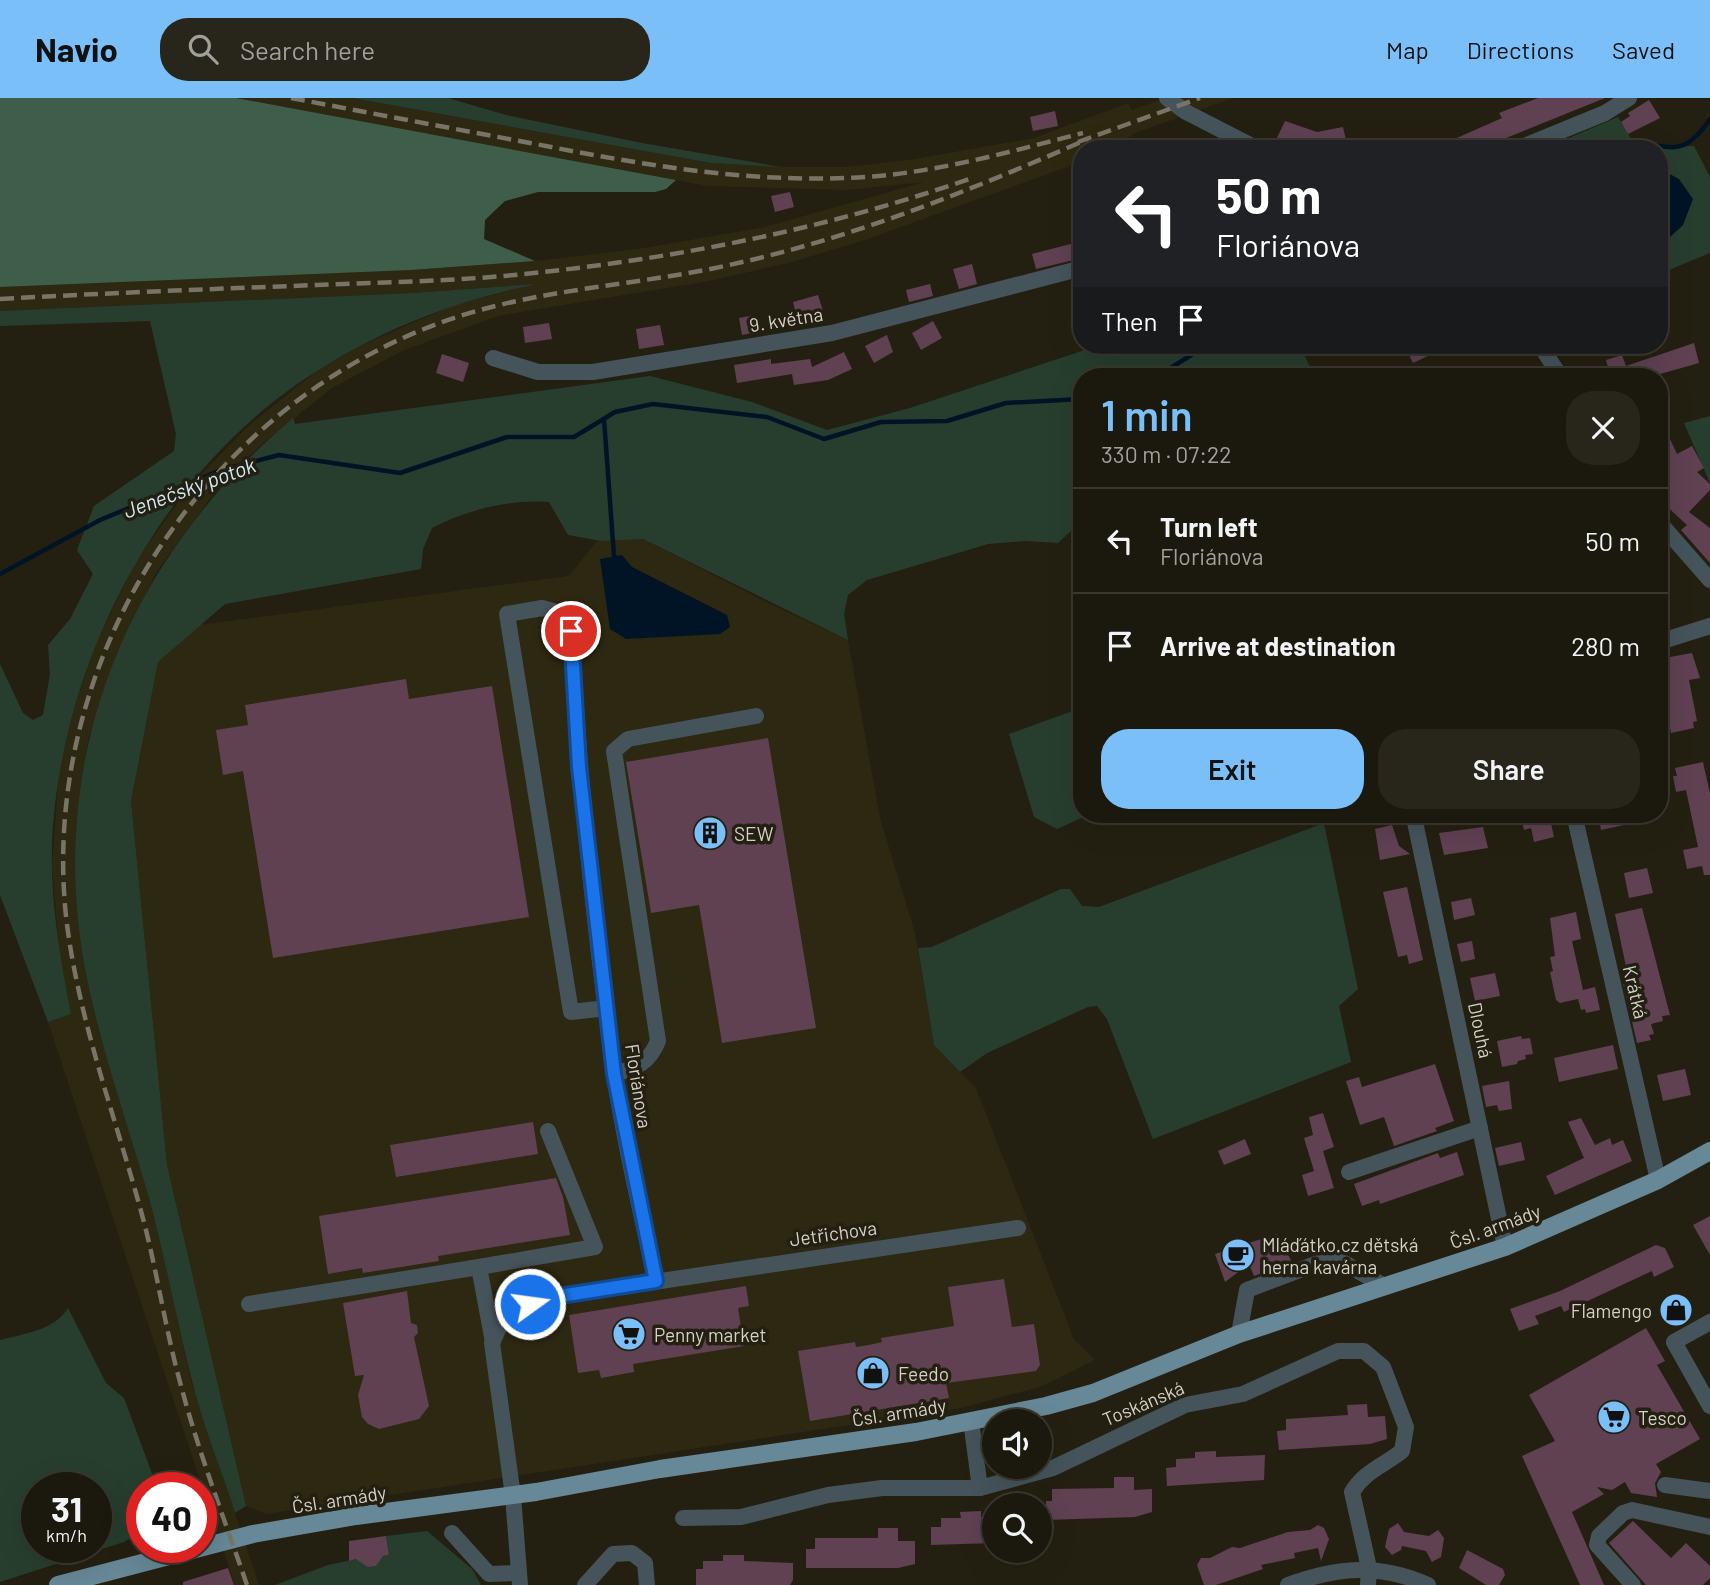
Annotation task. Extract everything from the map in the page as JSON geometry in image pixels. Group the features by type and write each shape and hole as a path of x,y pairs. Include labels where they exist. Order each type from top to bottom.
{"main road":[{"name":"Čsl. armády","path":"58,1585 253,1534 356,1516 513,1496 660,1469 916,1432 1046,1406 1093,1393 1239,1334 1505,1247 1658,1180 1710,1151"}],"street":[{"path":"1167,98 1186,112 1240,140"},
{"path":"1539,140 1605,113 1629,98"},
{"name":"9. května","path":"493,358 538,372 593,372 794,341 1073,270"},
{"path":"1668,532 1710,580"},
{"name":"Floriánova","path":"607,1008 571,1012 507,614 542,608 560,613 571,631 579,767 607,1008 614,1074 656,1281"},
{"path":"1668,639 1710,626"},
{"path":"614,1074 636,1068 651,1057 658,1041 614,751 628,739 756,716"},
{"name":"Dlouhá","path":"1415,823 1505,1247"},
{"name":"Krátká","path":"1576,823 1658,1180"},
{"path":"1349,1172 1480,1128"},
{"path":"249,1304 595,1247 548,1131"},
{"name":"Jetřichova","path":"656,1281 1018,1228"},
{"path":"1239,1334 1247,1290 1334,1257 1384,1286"},
{"path":"452,1533 489,1574 519,1579 513,1496 479,1267"},
{"path":"492,1342 507,1310 553,1297 656,1281"},
{"path":"1710,1322 1674,1342 1710,1406"},
{"name":"Toskánská","path":"683,1518 741,1517 828,1494 882,1488 980,1488 1053,1468 1185,1405 1242,1394 1338,1351 1364,1351 1383,1367 1406,1427 1402,1451 1363,1475 1352,1492 1369,1568 1368,1585"},
{"path":"971,1421 980,1488"},
{"path":"1665,1485 1710,1491"},
{"path":"1633,1585 1597,1545 1599,1536 1623,1513 1643,1511 1710,1527"},
{"path":"585,1585 613,1554 632,1553 645,1563 647,1585"},
{"path":"1288,1585 1312,1576 1369,1568 1406,1575 1428,1585"}],"shaded area":[{"path":"236,98 353,98 711,163 846,167 909,160 1034,138 1128,103 1132,110 1165,98 1233,98 1138,132 1124,140 1073,140 1073,165 865,240 792,262 709,281 498,316 402,351 332,388 262,444 209,500 157,571 119,650 88,740 76,829 78,912 94,1009 157,1225 191,1381 259,1585 235,1585 217,1531 217,1472 197,1472 48,1022 71,1014 60,960 52,866 58,781 65,735 97,641 137,559 191,485 246,428 319,369 353,349 454,305 530,285 413,293 0,311 0,287 411,270 535,261 638,249 765,227 924,182 847,190 708,186"},
{"path":"643,539 768,603 848,640 880,818 915,933 934,1045 976,1088 1074,1339 1095,1360 1043,1386 961,1408 266,1514 246,1506 167,1165 131,801 158,662 200,625 569,576 597,541"}],"green space":[{"path":"0,98 236,98 676,180 666,189 655,192 538,192 505,201 485,220 484,239 535,261 411,270 0,287"},
{"path":"353,98 448,98 506,115 642,143 781,167 711,163"},
{"path":"1618,117 1631,139 1629,140 1564,140"},
{"path":"1694,146 1710,177 1710,253 1668,270 1668,239 1683,225 1668,182 1668,147"},
{"path":"537,284 480,298 426,316 373,339 322,368 267,407 217,454 172,507 135,565 103,627 79,692 62,758 53,825 52,873 59,944 71,1014 48,1022 0,895 0,664 23,713 33,720 43,715 50,674 48,645 70,619 93,574 77,550 94,506 174,451 176,434 150,321 0,326 0,311 413,293"},
{"path":"1073,354 1304,354 1310,368 1073,368 1073,529 1058,543 1025,541 988,544 867,580 848,595 844,614 848,640 643,539 601,541 568,535 549,502 519,502 489,507 432,528 423,549 421,569 225,604 158,662 131,801 167,1165 246,1506 235,1513 195,1394 149,1198 96,1018 83,957 75,879 79,803 92,729 115,659 147,592 188,530 237,471 293,418 295,424 650,376 752,402 827,430 910,408"},
{"path":"1710,416 1710,483 1684,423"},
{"path":"1073,711 1073,822 1057,829 1034,817 1009,734"},
{"path":"1324,823 1358,989 1339,1006 1351,1062 1153,1139 1107,1019 1097,1006 1088,1007 987,1053 960,1072 934,1045 918,948 932,947 1061,889 1070,889 1082,906 1099,907"},
{"path":"68,1308 106,1383 124,1398 151,1472 126,1472 126,1541 112,1546 112,1472 21,1472 21,1563 59,1563 0,1582 0,1340 38,1330 55,1321"},
{"path":"427,1531 472,1569 481,1585 275,1585 328,1565 362,1558 368,1567 376,1566 379,1557 389,1555 386,1536"}],"water":[{"path":"1668,173 1679,179 1693,199 1683,225 1668,239"},
{"path":"622,555 632,567 727,615 730,627 720,634 626,639 610,629 600,559"}],"building":[{"path":"1538,98 1605,98 1501,140 1452,140 1502,118 1499,113"},
{"path":"1649,100 1660,118 1628,134 1621,122 1630,116 1628,113"},
{"path":"1055,111 1058,126 1033,131 1030,117"},
{"path":"1285,121 1317,132 1343,127 1346,140 1276,140"},
{"path":"790,192 794,207 775,212 771,196"},
{"path":"1073,243 1073,260 1036,269 1032,254"},
{"path":"972,264 977,284 959,289 953,269"},
{"path":"930,284 933,296 909,302 906,290"},
{"path":"818,295 824,314 798,322 793,302"},
{"path":"754,315 757,332 742,335 739,318"},
{"path":"933,321 942,338 921,350 912,333"},
{"path":"549,323 552,339 525,343 523,327"},
{"path":"660,325 664,345 639,349 636,329"},
{"path":"887,335 893,352 874,363 865,346"},
{"path":"1694,343 1699,363 1668,372 1668,368 1608,368 1606,360 1622,355 1626,366"},
{"path":"844,352 852,369 828,380 794,385 792,374 737,383 734,365 771,359 771,364 810,359 812,367"},
{"path":"442,354 469,363 463,382 436,373"},
{"path":"1408,354 1432,354 1413,363"},
{"path":"1670,439 1677,454 1692,446 1704,468 1697,472 1710,484 1710,490 1689,512 1710,528 1710,563 1681,530 1687,525 1668,508"},
{"path":"1692,653 1700,678 1689,680 1697,721 1693,722 1694,728 1671,733 1668,723 1668,657"},
{"path":"406,679 409,699 492,686 529,917 273,958 243,771 223,775 216,730 248,725 245,705"},
{"name":"SEW","path":"768,738 816,1028 722,1043 699,905 651,913 626,762"},
{"path":"1703,762 1710,794 1710,875 1704,875 1702,866 1687,869 1683,850 1698,847 1686,790 1676,792 1673,776 1677,776 1675,768"},
{"path":"1522,823 1551,823 1554,837 1534,842 1531,828 1524,830"},
{"path":"1600,823 1624,823 1624,825 1601,830"},
{"path":"1392,825 1399,846 1410,854 1380,860 1375,829"},
{"path":"1483,827 1488,848 1444,855 1439,833"},
{"path":"1647,868 1653,893 1629,898 1624,873"},
{"path":"1407,887 1423,960 1409,964 1407,955 1398,957 1383,892"},
{"path":"1471,898 1475,915 1454,920 1451,902"},
{"path":"1642,908 1670,1015 1662,1016 1663,1021 1651,1024 1654,1034 1649,1035 1651,1040 1637,1043 1623,983 1629,981 1615,914"},
{"path":"1576,912 1581,939 1572,941 1583,990 1595,987 1600,1010 1586,1013 1585,1009 1581,1010 1578,999 1560,1003 1556,1000 1550,972 1553,971 1550,957 1555,956 1550,918"},
{"path":"1472,941 1475,959 1461,962 1457,944"},
{"path":"1495,973 1500,996 1475,1001 1470,978"},
{"path":"1521,1036 1522,1039 1530,1038 1533,1054 1525,1055 1526,1059 1518,1061 1517,1064 1502,1067 1497,1041"},
{"path":"1613,1045 1618,1069 1559,1082 1554,1058"},
{"path":"1435,1064 1454,1121 1435,1128 1437,1131 1394,1146 1384,1117 1360,1125 1346,1081 1359,1077 1362,1087"},
{"path":"1685,1069 1691,1095 1663,1101 1657,1075"},
{"path":"1509,1081 1512,1109 1499,1111 1497,1105 1486,1107 1482,1086"},
{"path":"1323,1113 1334,1147 1323,1151 1334,1188 1308,1196 1302,1175 1314,1171 1304,1138 1313,1135 1309,1117"},
{"path":"1581,1118 1595,1145 1610,1138 1612,1145 1623,1140 1632,1161 1555,1195 1546,1176 1584,1158 1568,1122"},
{"path":"533,1122 538,1154 396,1177 390,1145"},
{"path":"1245,1139 1251,1154 1224,1165 1218,1151"},
{"path":"1521,1142 1525,1160 1499,1166 1495,1148"},
{"path":"1457,1152 1464,1175 1380,1204 1379,1200 1362,1206 1354,1184 1438,1153 1440,1158"},
{"path":"556,1178 563,1197 570,1235 438,1256 439,1261 363,1273 362,1268 328,1274 319,1216"},
{"path":"1710,1216 1710,1255 1693,1225"},
{"path":"1277,1234 1292,1262 1254,1276 1249,1264 1225,1282 1215,1254"},
{"path":"1656,1245 1665,1248 1674,1267 1654,1277 1652,1271 1564,1312 1561,1306 1535,1316 1539,1324 1519,1331 1510,1309 1560,1291"},
{"path":"1004,1279 1012,1327 1034,1324 1040,1365 1036,1371 946,1383 949,1398 810,1421 798,1351 855,1342 856,1347 869,1345 882,1342 881,1338 954,1326 948,1287"},
{"path":"746,1286 749,1306 738,1308 744,1346 633,1364 634,1372 601,1378 599,1370 578,1373 569,1315"},
{"path":"407,1291 411,1323 417,1325 418,1333 414,1337 429,1406 419,1419 379,1429 368,1424 362,1417 358,1395 364,1375 355,1376 343,1303"},
{"name":"Tesco","path":"1646,1328 1665,1361 1657,1365 1700,1439 1656,1464 1661,1472 1655,1483 1657,1497 1631,1493 1625,1482 1612,1490 1597,1487 1604,1494 1572,1512 1604,1585 1580,1585 1522,1456 1555,1441 1529,1395"},
{"path":"1367,1404 1368,1417 1385,1416 1387,1439 1370,1444 1279,1450 1277,1431 1286,1430 1286,1419 1348,1415 1347,1405"},
{"path":"1216,1451 1216,1457 1265,1455 1264,1480 1167,1486 1166,1468 1176,1467 1176,1459 1195,1458 1195,1452"},
{"path":"1114,1477 1134,1477 1134,1490 1152,1489 1152,1512 1135,1517 1052,1520 1052,1489 1114,1488"},
{"path":"981,1511 982,1543 931,1545 931,1527 941,1527 941,1518 961,1518 960,1512"},
{"path":"1633,1521 1671,1558 1686,1543 1710,1566 1710,1578 1703,1585 1646,1585 1609,1543"},
{"path":"1398,1523 1404,1532 1429,1536 1438,1530 1444,1538 1441,1557 1432,1562 1426,1551 1402,1546 1401,1550 1392,1555 1385,1547 1389,1529"},
{"path":"1318,1525 1324,1528 1329,1539 1321,1561 1318,1548 1294,1553 1295,1558 1261,1565 1263,1569 1216,1585 1204,1585 1197,1565 1201,1558 1210,1558 1232,1547 1240,1548 1288,1532 1310,1530"},
{"path":"878,1528 898,1528 898,1541 915,1541 915,1564 898,1568 806,1568 806,1549 815,1549 815,1538 878,1538"},
{"path":"386,1536 389,1555 383,1556 376,1566 368,1567 356,1559 349,1561 349,1541"},
{"path":"1467,1550 1503,1569 1505,1575 1499,1585 1486,1585 1459,1568"},
{"path":"723,1555 744,1555 744,1561 793,1563 793,1580 790,1585 696,1585 696,1569 703,1569 703,1561 723,1561"},
{"path":"228,1568 234,1585 183,1585 183,1582"}],"waterway":[{"name":"Jenečský potok","path":"1668,147 1688,142 1710,119"},
{"name":"Jenečský potok","path":"1171,368 1193,354"},
{"name":"Jenečský potok","path":"0,574 100,520 221,470 279,455 400,473 507,437 574,437 615,412 653,404 767,417 824,439 881,422 947,421 1006,403 1073,399"},
{"path":"604,419 614,556"}],"railway":[{"path":"291,98 608,157 686,170 764,177 844,178 905,173 965,162 1083,133"},
{"path":"1084,140 1200,98"},
{"path":"247,1585 187,1408 145,1226 89,1034 66,916 64,824 79,733 107,646 149,564 203,490 267,425 342,371 424,329 527,299 705,270 804,246 900,215 1073,145"},
{"path":"0,299 453,280 590,266 701,249 810,226 972,178"}],"place":[{"name":"SEW","path":"710,833"},
{"name":"Mláďátko.cz dětská herna kavárna","path":"1238,1255"},
{"name":"Flamengo","path":"1676,1310"},
{"name":"Penny market","path":"629,1334"},
{"name":"Feedo","path":"873,1373"},
{"name":"Tesco","path":"1614,1417"}],"route":[{"path":"530,1304 553,1297 656,1281 614,1074 579,767 571,631"}]}
